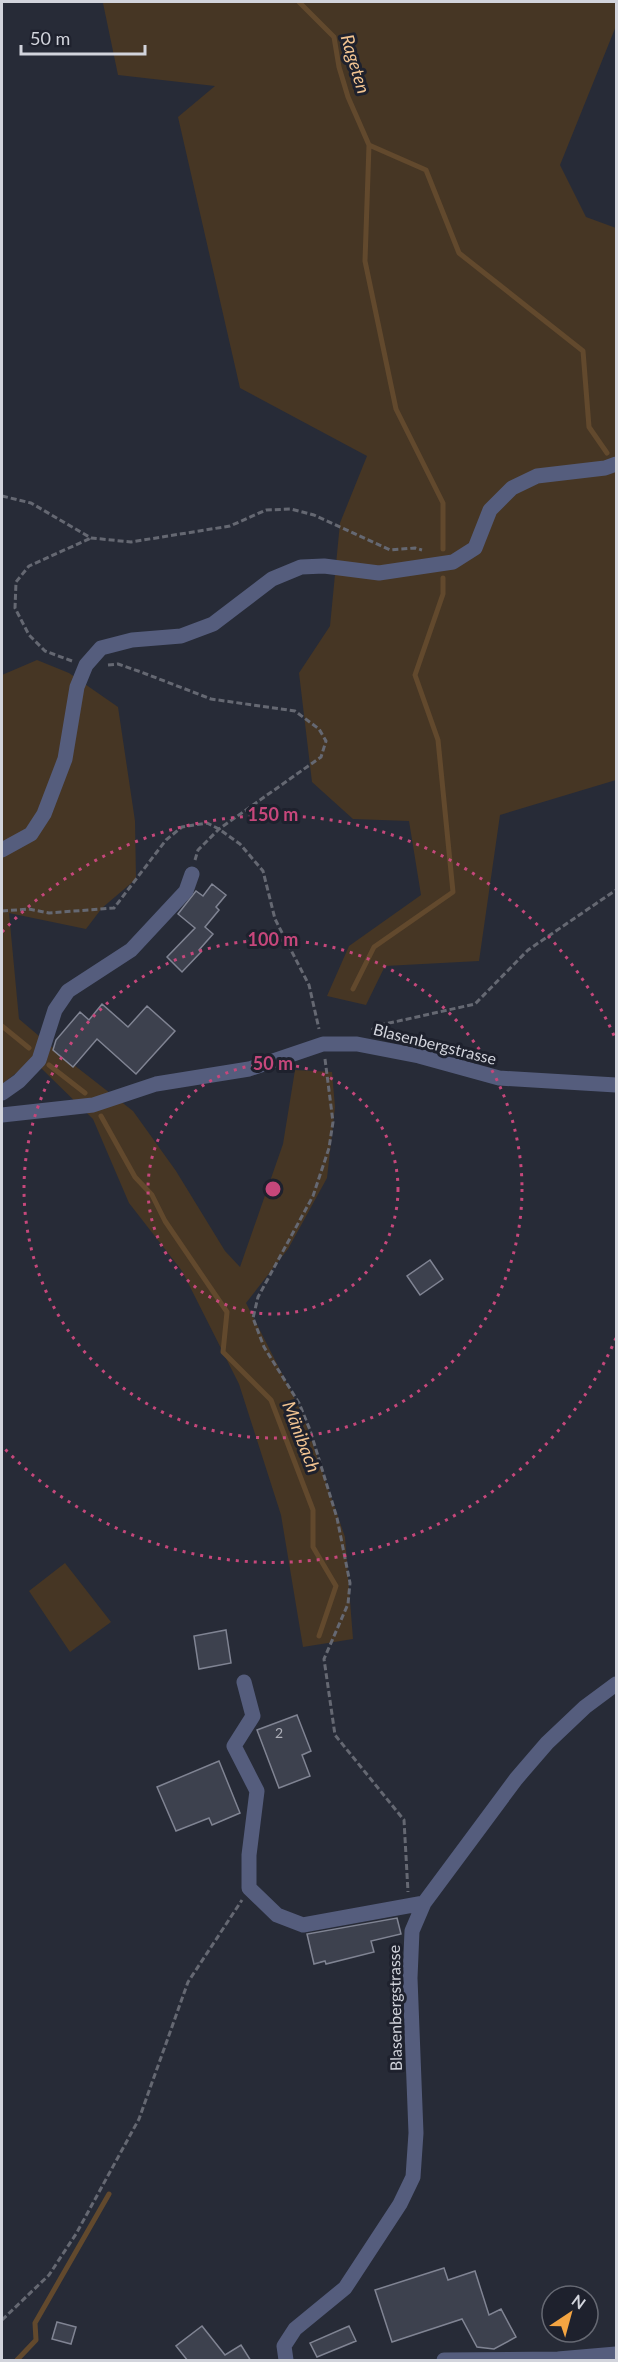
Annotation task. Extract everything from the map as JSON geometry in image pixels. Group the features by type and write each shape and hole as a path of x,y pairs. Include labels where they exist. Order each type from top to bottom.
{"street":[{"path":"2,850 31,834 44,814 65,759 77,687 86,665 100,648 132,640 181,636 213,624 272,579 301,567 324,566 379,573 453,562 475,548 490,510 512,488 537,476 605,468 616,464"},
{"path":"2,1094 19,1081 39,1060 55,1010 68,991 131,950 186,891 192,874"},
{"name":"Blasenbergstrasse","path":"2,1115 93,1105 156,1084 249,1069 323,1044 357,1044 419,1056 499,1078 616,1085"},
{"path":"244,1682 253,1716 234,1746 257,1791 249,1855 249,1888 277,1915 303,1925 416,1905"},
{"name":"Blasenbergstrasse","path":"286,2361 284,2346 295,2329 345,2288 400,2204 412,2176 416,2133 410,1978 412,1931 416,1905 547,1743 585,1707 616,1684"},
{"path":"444,2361 558,2359 616,2354"}],"path":[{"path":"2,496 31,503 91,538 131,542 230,526 266,510 291,509 314,515 390,550 415,548 429,551 443,564"},
{"path":"91,538 29,566 16,582 15,608 29,635 45,651 86,665 118,664 211,699 295,711 319,729 326,741 321,757 219,829 198,850 192,874"},
{"path":"2,911 29,909 49,913 114,908 166,840 182,827 207,824 219,829 240,844 263,871 275,919 309,985 323,1044 333,1122 329,1149 314,1196 258,1297 253,1318 264,1347 298,1403 310,1431 337,1518 350,1583 348,1604 324,1659 335,1735 404,1820 416,1905"},
{"path":"357,1044 376,1026 475,1004 528,950 616,890"},
{"path":"2,2320 49,2275 76,2234 139,2119 188,1982 249,1888"}],"shaded area":[{"path":"616,2 616,26 560,165 586,217 616,228 616,780 500,815 479,961 385,966 366,1005 327,996 349,946 421,895 409,821 353,819 312,782 299,673 330,626 340,523 367,456 240,388 178,117 215,86 118,75 103,3"},
{"path":"37,660 69,673 118,707 135,821 136,879 102,908 86,929 9,913 19,1019 133,1111 176,1171 225,1251 240,1267 283,1144 295,1070 332,1072 335,1107 327,1178 288,1249 246,1303 302,1413 345,1537 353,1639 303,1647 281,1515 239,1384 182,1271 129,1203 93,1119 40,1067 28,1064 2,1084 2,675"},
{"path":"65,1563 111,1622 70,1652 29,1591"}],"building":[{"path":"212,884 226,895 216,907 219,910 205,927 213,934 199,950 201,952 182,972 167,957 195,928 178,914 196,891 203,896"},
{"path":"102,1004 128,1027 147,1006 175,1031 136,1074 97,1039 73,1067 53,1050 56,1040 80,1012 89,1020"},
{"path":"430,1260 443,1279 420,1295 407,1276"},
{"path":"226,1630 231,1663 199,1669 194,1636"},
{"path":"297,1715 311,1751 302,1755 310,1776 279,1788 257,1730"},
{"path":"219,1761 240,1813 212,1825 209,1818 176,1831 157,1787"},
{"path":"397,1918 401,1934 371,1941 374,1952 326,1964 325,1961 314,1964 307,1934"},
{"path":"444,2268 448,2280 475,2271 489,2315 501,2309 516,2337 494,2349 477,2347 462,2319 392,2342 375,2290"},
{"path":"57,2322 76,2327 71,2344 52,2339"},
{"path":"202,2326 225,2355 241,2345 251,2361 188,2361 176,2346"},
{"path":"349,2326 356,2341 317,2357 310,2343"}],"waterway":[{"name":"Rageten","path":"299,2 334,37 339,67 348,97 369,145 365,261 396,409 443,503 443,549"},
{"path":"369,145 426,170 459,253 583,351 589,427 607,453"},
{"path":"353,989 374,947 453,892 438,740 415,675 443,594 443,578"},
{"name":"Mänibach","path":"2,1026 29,1048"},
{"name":"Mänibach","path":"49,1065 85,1093"},
{"name":"Mänibach","path":"101,1116 135,1177 152,1195 165,1221 227,1312 223,1352 271,1400 313,1510 313,1547 336,1586 319,1636"},
{"path":"17,2360 36,2340 35,2323 109,2194"}]}
